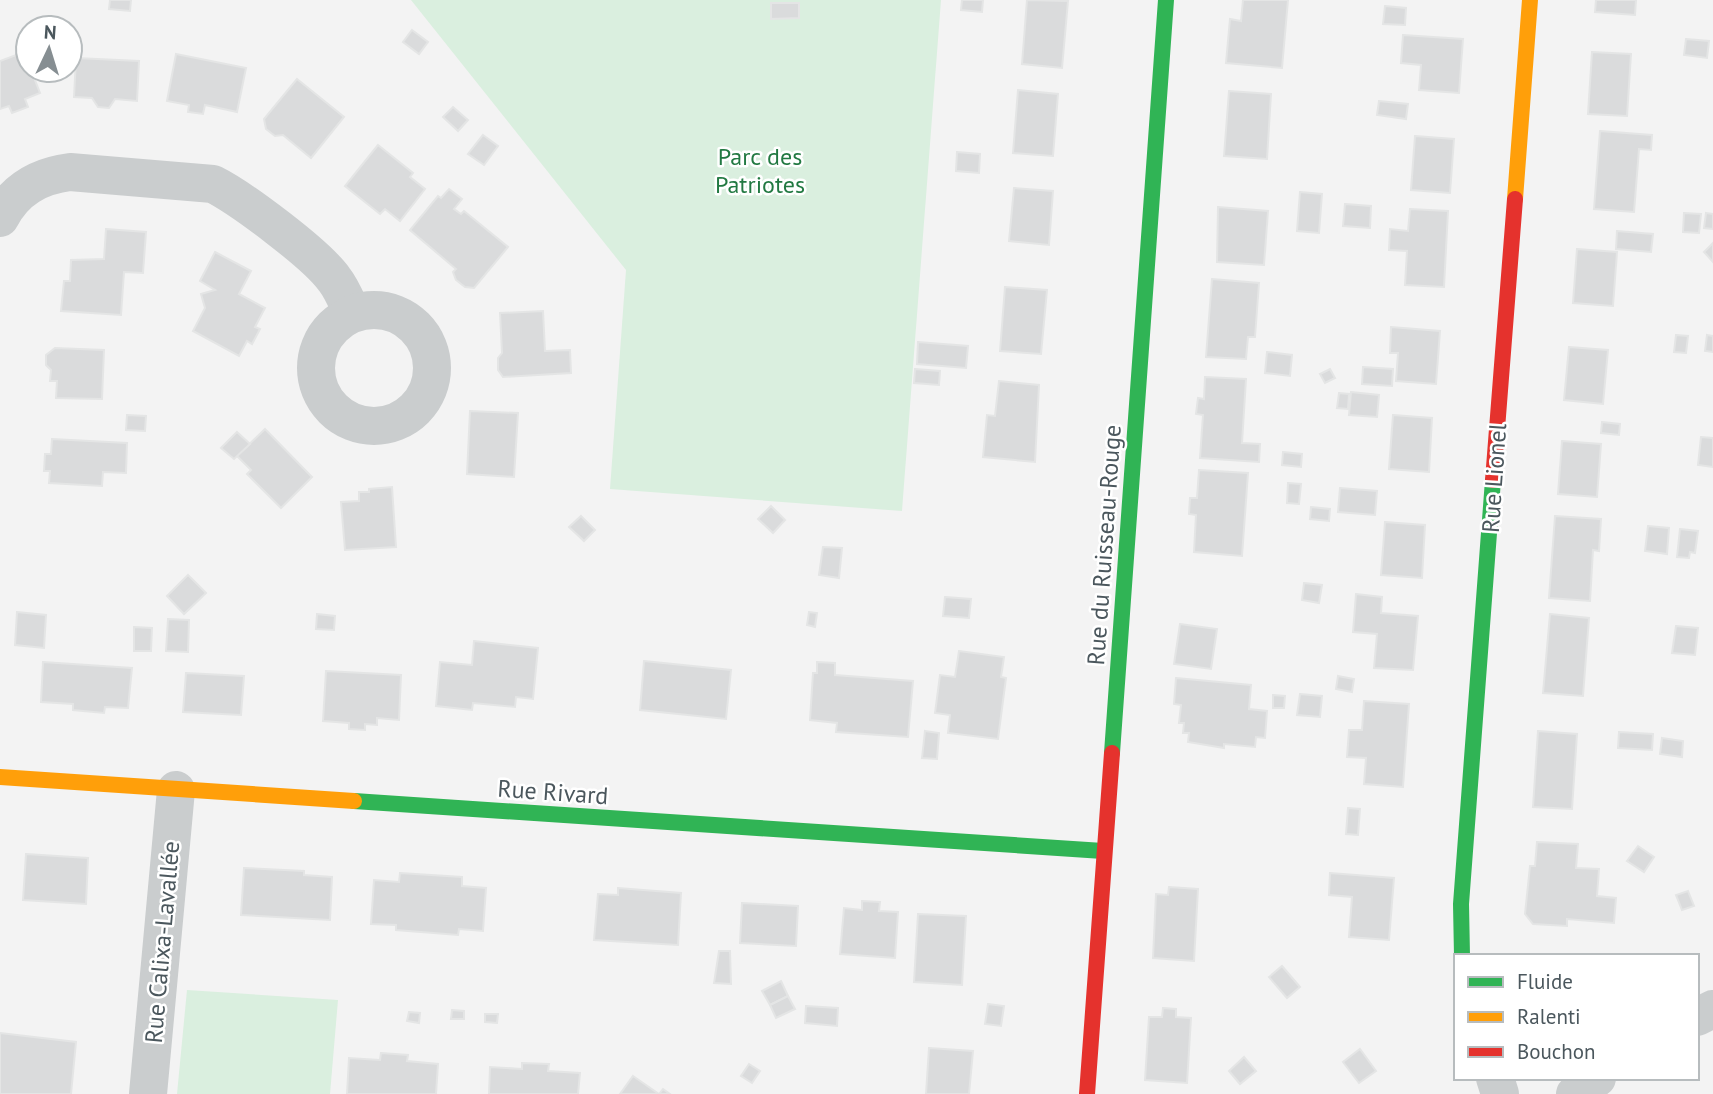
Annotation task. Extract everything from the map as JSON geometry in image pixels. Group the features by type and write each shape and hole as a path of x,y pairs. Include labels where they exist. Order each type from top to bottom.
{"street":[{"name":"Rue du Ruisseau-Rouge","path":"1087,1094 1166,0"},
{"name":"Rue Lionel","path":"1462,954 1461,904 1530,0"},
{"path":"0,218 15,196 27,186 55,174 109,175 213,184 231,193 319,264 333,277 352,313"},
{"name":"Rue Rivard","path":"0,777 1103,851"},
{"name":"Rue Calixa-Lavallée","path":"148,1094 176,790"},
{"path":"1575,1094 1594,1080"}],"green space":[{"name":"Parc des Patriotes","path":"411,0 941,0 902,511 610,489 626,270"},
{"path":"187,990 338,1000 330,1094 177,1094"}],"building":[{"path":"110,0 131,0 130,11 109,9"},
{"path":"962,0 983,0 982,12 961,10"},
{"path":"1027,0 1068,1 1062,68 1022,64"},
{"path":"1243,0 1288,0 1282,68 1226,63 1230,19 1241,21"},
{"path":"1596,0 1636,0 1635,15 1595,12"},
{"path":"771,3 799,3 799,18 771,19"},
{"path":"1385,6 1406,8 1405,25 1383,24"},
{"path":"412,30 428,42 419,54 403,42"},
{"path":"1403,35 1463,39 1459,93 1419,90 1421,65 1401,63"},
{"path":"1686,39 1709,41 1707,58 1684,55"},
{"path":"1592,52 1631,54 1627,116 1588,114"},
{"path":"176,54 246,68 237,112 205,105 203,114 188,112 189,105 167,101"},
{"path":"14,56 14,84 36,84 40,93 25,99 28,107 12,113 9,106 0,109 0,61"},
{"path":"84,58 139,61 137,101 115,99 109,108 98,107 92,98 74,97 75,84 84,84"},
{"path":"297,79 344,117 311,158 283,135 275,136 266,129 264,119"},
{"path":"1018,90 1058,94 1053,156 1013,153"},
{"path":"1229,91 1271,94 1267,159 1224,156"},
{"path":"1379,101 1408,104 1406,119 1377,115"},
{"path":"453,107 468,120 458,131 443,117"},
{"path":"1600,131 1652,135 1651,150 1639,149 1634,212 1594,209"},
{"path":"483,135 498,146 484,165 468,154"},
{"path":"1415,136 1454,139 1450,193 1411,190"},
{"path":"378,145 413,173 410,177 425,189 400,221 385,209 380,214 345,186"},
{"path":"957,152 980,154 979,173 956,171"},
{"path":"1014,188 1053,191 1049,245 1009,241"},
{"path":"449,189 462,199 454,209 461,214 464,211 508,247 474,288 465,287 456,280 453,272 456,269 410,230 438,196 441,198"},
{"path":"1300,192 1322,194 1319,233 1297,231"},
{"path":"1345,204 1371,206 1370,228 1343,226"},
{"path":"1218,207 1268,211 1264,265 1217,262"},
{"path":"1410,209 1448,211 1444,287 1405,285 1407,251 1389,250 1390,229 1408,231"},
{"path":"1684,213 1701,214 1699,233 1683,232"},
{"path":"1706,213 1713,214 1713,229 1704,228"},
{"path":"106,229 146,232 143,273 124,272 121,315 61,311 64,281 70,281 71,260 104,259"},
{"path":"1617,231 1653,234 1651,252 1616,249"},
{"path":"1713,243 1713,262 1704,252"},
{"path":"1577,249 1617,252 1613,306 1573,303"},
{"path":"215,252 251,271 239,294 265,308 255,327 260,329 252,344 247,341 239,356 193,331 205,308 201,294 215,290 200,281"},
{"path":"1212,279 1259,283 1255,337 1248,337 1246,359 1206,357"},
{"path":"1005,287 1047,290 1041,354 1000,351"},
{"path":"543,311 545,351 570,350 571,373 503,377 498,370 498,358 502,353 500,313"},
{"path":"1391,327 1440,331 1436,384 1396,381 1398,353 1390,353"},
{"path":"1676,335 1688,336 1686,353 1674,352"},
{"path":"1707,335 1713,336 1713,352 1705,351"},
{"path":"918,342 968,346 966,368 917,364"},
{"path":"1569,347 1608,350 1603,404 1564,400"},
{"path":"55,348 104,350 102,399 56,398 57,381 50,381 51,370 46,365 46,355"},
{"path":"1267,352 1292,355 1290,376 1265,373"},
{"path":"1363,367 1393,369 1392,386 1362,384"},
{"path":"915,369 940,371 939,385 914,383"},
{"path":"1330,369 1335,378 1325,383 1320,374"},
{"path":"1205,377 1246,379 1242,443 1260,444 1259,462 1200,458 1203,415 1196,414 1198,398 1204,399"},
{"path":"999,381 1039,385 1035,462 983,457 987,415 995,416"},
{"path":"1351,392 1379,395 1377,417 1349,415"},
{"path":"1339,393 1349,394 1348,409 1337,408"},
{"path":"470,411 518,413 514,477 467,474"},
{"path":"127,415 146,416 145,431 126,430"},
{"path":"1393,415 1432,418 1429,472 1389,469"},
{"path":"1602,422 1620,424 1619,435 1601,433"},
{"path":"265,429 312,477 281,508 247,474 251,470 237,456"},
{"path":"237,432 250,444 234,459 221,448"},
{"path":"1701,437 1713,438 1713,467 1698,465"},
{"path":"52,439 127,443 126,473 103,472 102,486 49,483 50,471 44,471 45,454 51,454"},
{"path":"1562,441 1601,444 1597,497 1558,494"},
{"path":"1283,452 1302,454 1301,467 1282,465"},
{"path":"1199,470 1248,473 1242,556 1194,552 1196,515 1189,514 1190,498 1197,498"},
{"path":"1288,483 1301,484 1299,504 1287,503"},
{"path":"392,487 396,547 345,550 341,502 359,501 359,492 369,492 369,489"},
{"path":"1340,488 1377,491 1375,515 1338,512"},
{"path":"771,506 785,520 773,533 758,519"},
{"path":"1311,507 1330,509 1329,521 1310,519"},
{"path":"581,516 595,530 584,541 569,527"},
{"path":"1555,516 1601,519 1599,551 1593,550 1590,601 1549,598"},
{"path":"1385,522 1425,525 1422,578 1381,575"},
{"path":"1648,526 1669,528 1667,554 1645,551"},
{"path":"1680,529 1698,531 1695,553 1690,552 1689,558 1677,557"},
{"path":"823,547 842,548 839,578 819,575"},
{"path":"188,575 206,593 184,614 167,596"},
{"path":"1304,583 1322,585 1319,603 1302,600"},
{"path":"1356,594 1382,597 1381,613 1418,616 1413,670 1374,668 1377,634 1353,632"},
{"path":"945,597 971,599 969,618 943,616"},
{"path":"17,612 46,615 44,648 15,645"},
{"path":"809,612 817,613 815,627 807,625"},
{"path":"317,614 335,616 334,630 316,629"},
{"path":"1550,614 1589,618 1583,696 1543,693"},
{"path":"168,619 189,620 188,652 166,651"},
{"path":"1180,624 1217,629 1211,669 1174,664"},
{"path":"1676,626 1698,628 1695,655 1672,653"},
{"path":"134,627 152,628 151,651 134,651"},
{"path":"474,641 538,648 533,699 516,697 515,707 473,703 472,710 436,706 440,662 472,665"},
{"path":"959,651 1004,657 1001,677 1006,678 998,739 948,733 950,715 935,713 940,675 955,677"},
{"path":"644,661 731,670 726,719 640,710"},
{"path":"43,662 132,668 128,708 105,707 104,713 73,710 73,704 41,702"},
{"path":"817,662 835,663 835,675 913,681 908,737 836,732 837,723 810,720 813,673 817,673"},
{"path":"326,671 401,675 399,720 377,718 377,725 365,724 365,730 349,729 349,723 323,721"},
{"path":"186,673 244,676 241,715 183,712"},
{"path":"1338,676 1354,679 1352,692 1336,689"},
{"path":"1176,678 1251,685 1249,709 1267,711 1265,738 1256,737 1255,747 1224,744 1224,748 1188,742 1189,733 1183,733 1184,723 1179,723 1181,705 1174,704"},
{"path":"1300,694 1322,696 1320,717 1297,715"},
{"path":"1273,695 1285,696 1284,708 1273,708"},
{"path":"1364,701 1409,704 1403,787 1364,784 1366,758 1347,757 1349,730 1362,730"},
{"path":"925,731 939,733 937,759 922,758"},
{"path":"1538,731 1577,734 1572,809 1533,807"},
{"path":"1619,732 1653,734 1652,750 1618,748"},
{"path":"1662,738 1683,741 1682,757 1660,754"},
{"path":"1348,808 1360,809 1358,835 1346,834"},
{"path":"1537,842 1578,844 1576,868 1599,869 1597,896 1616,898 1614,923 1567,919 1567,926 1533,924 1525,914 1530,866 1535,866"},
{"path":"1638,846 1654,857 1644,872 1627,861"},
{"path":"26,854 88,858 86,904 23,900"},
{"path":"244,868 304,871 304,875 332,877 330,920 241,915"},
{"path":"400,873 462,877 462,886 486,888 483,931 459,929 458,935 396,930 396,925 371,924 374,880 399,882"},
{"path":"1330,873 1394,878 1389,940 1349,937 1352,897 1329,895"},
{"path":"1169,887 1198,889 1194,961 1153,958 1156,894 1168,895"},
{"path":"618,888 681,893 678,945 594,940 598,894 618,895"},
{"path":"1688,891 1694,906 1682,910 1676,895"},
{"path":"862,901 880,902 879,911 898,912 895,958 840,954 844,908 862,910"},
{"path":"742,903 798,906 796,946 740,943"},
{"path":"918,914 966,916 962,985 914,982"},
{"path":"719,951 730,951 731,984 714,983"},
{"path":"1282,966 1300,987 1287,998 1269,977"},
{"path":"781,981 788,996 770,1005 762,991"},
{"path":"788,996 795,1009 776,1018 770,1005"},
{"path":"988,1004 1004,1006 1001,1026 985,1024"},
{"path":"806,1006 838,1008 837,1026 805,1023"},
{"path":"1163,1008 1176,1009 1176,1017 1191,1018 1187,1083 1145,1080 1149,1017 1162,1017"},
{"path":"452,1010 464,1011 464,1019 451,1019"},
{"path":"409,1012 420,1013 419,1023 407,1021"},
{"path":"485,1014 498,1014 497,1023 485,1022"},
{"path":"0,1033 76,1042 71,1094 0,1094"},
{"path":"929,1048 973,1051 969,1094 926,1094"},
{"path":"1360,1049 1376,1071 1359,1083 1343,1062"},
{"path":"381,1053 408,1055 407,1061 438,1064 436,1094 347,1094 349,1058 380,1060"},
{"path":"1244,1057 1256,1071 1240,1084 1229,1071"},
{"path":"522,1063 549,1064 548,1071 580,1073 578,1094 489,1094 490,1067 522,1069"},
{"path":"749,1064 760,1071 752,1083 741,1076"},
{"path":"633,1076 659,1094 620,1094"}],"traffic: fast":[{"path":"1112,753 1166,0"},
{"path":"1462,954 1461,904 1493,480"},
{"path":"354,801 1103,851"}],"traffic: slow":[{"path":"1515,199 1530,0"},
{"path":"0,777 354,801"}],"traffic: jam":[{"path":"1493,480 1515,199"},
{"path":"1087,1094 1112,753"}]}
